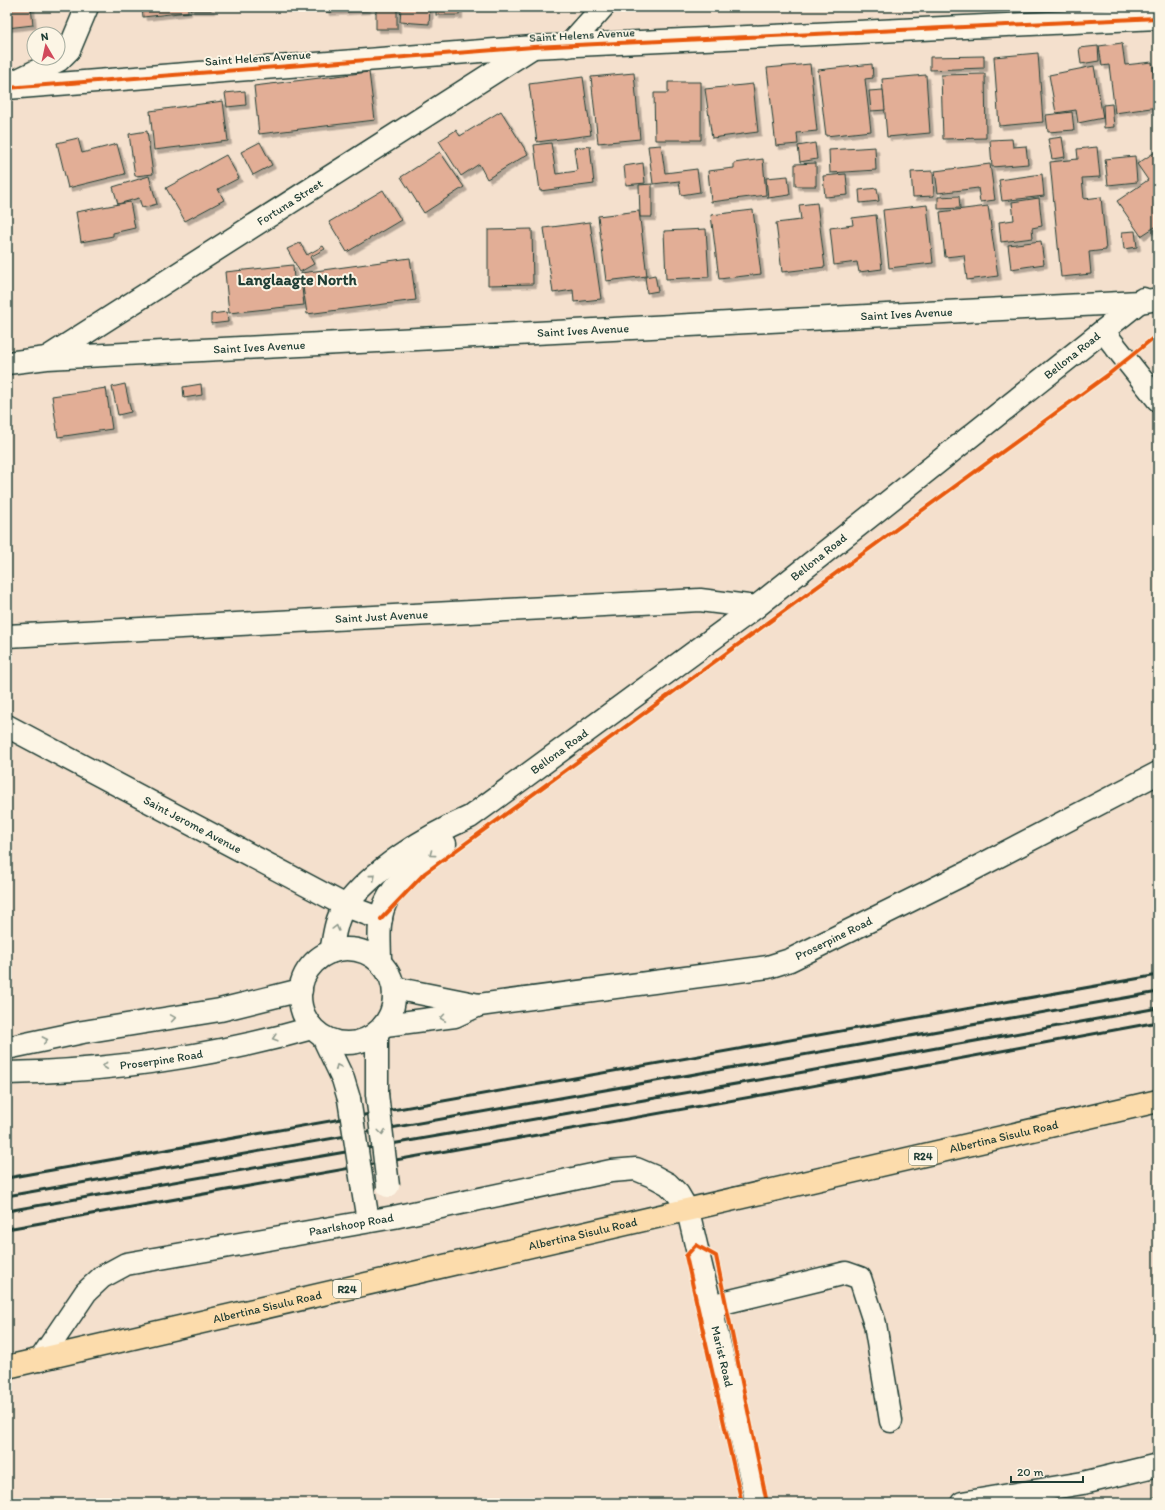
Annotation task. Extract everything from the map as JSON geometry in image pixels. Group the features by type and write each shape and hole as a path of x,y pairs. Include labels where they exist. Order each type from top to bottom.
{"main road":[{"name":"Albertina Sisulu Road","path":"7,1367 1158,1102"}],"street":[{"path":"7,88 14,82 59,60 69,50 87,7"},
{"path":"568,46 603,7"},
{"name":"Saint Helens Avenue","path":"7,88 533,47 1158,18"},
{"name":"Fortuna Street","path":"47,358 533,47"},
{"name":"Bellona Road","path":"331,952 340,916 358,890 396,860 445,828 470,817 756,607 1102,331 1149,300 1158,287"},
{"name":"Saint Ives Avenue","path":"7,363 47,358 1149,300"},
{"path":"1102,331 1158,400"},
{"name":"Saint Just Avenue","path":"7,636 700,600 756,607"},
{"name":"Saint Jerome Avenue","path":"7,726 346,906 381,919"},
{"name":"Proserpine Road","path":"7,1072 70,1070 179,1057 318,1032 342,1043 354,1043 366,1040 381,1029 455,1016 479,1005 746,971 790,960 968,872 1158,773"},
{"name":"Bellona Road","path":"380,962 381,919 384,904 403,879 423,860 454,837 470,817"},
{"path":"368,1221 349,1099 343,1079 318,1032 305,1016 300,1003 304,978 310,966 331,952 348,949 366,952 380,962 390,974 394,988 395,1001 392,1014 381,1029 377,1094 388,1186 394,1217"},
{"name":"Proserpine Road","path":"394,988 479,1005"},
{"path":"7,1048 83,1032 220,1010 301,990"},
{"name":"Paarlshoop Road","path":"40,1360 86,1292 102,1277 126,1264 394,1217 611,1171 636,1170 668,1184 678,1194 688,1211"},
{"name":"Marist Road","path":"688,1211 757,1503"},
{"path":"710,1306 846,1273 860,1278 874,1324 891,1421"},
{"path":"962,1503 1083,1483 1158,1465"}],"green space":[{"path":"1158,1496 1158,1503 1139,1503"}],"building":[{"path":"7,7 31,7 33,25 7,28"},
{"path":"142,7 188,7 188,12 143,17"},
{"path":"190,7 211,7 211,10 190,10"},
{"path":"325,7 367,7 367,10 326,12"},
{"path":"401,7 430,8 429,24 400,22"},
{"path":"436,7 459,7 459,15 436,15"},
{"path":"397,8 397,29 376,29 376,9"},
{"path":"1122,43 1125,65 1152,62 1158,107 1115,113 1109,65 1102,66 1099,46"},
{"path":"1098,46 1099,61 1081,64 1079,48"},
{"path":"1038,53 1043,122 999,126 994,57"},
{"path":"984,56 984,68 930,70 930,57"},
{"path":"810,64 817,131 797,133 798,144 776,146 767,68"},
{"path":"872,64 873,78 865,79 871,131 826,136 818,70"},
{"path":"1094,66 1103,118 1078,123 1076,110 1056,113 1049,75"},
{"path":"369,72 375,120 259,134 254,86"},
{"path":"634,73 640,139 598,143 591,77"},
{"path":"985,74 986,138 943,139 941,75"},
{"path":"926,75 930,133 887,137 882,79"},
{"path":"583,77 591,135 537,142 529,84"},
{"path":"668,82 701,82 701,140 655,140 654,93 668,93"},
{"path":"753,84 758,132 712,138 705,89"},
{"path":"883,90 885,110 871,111 869,91"},
{"path":"245,91 246,105 227,107 225,93"},
{"path":"223,101 228,141 154,150 150,111"},
{"path":"1112,104 1114,127 1104,128 1103,105"},
{"path":"501,111 528,154 487,179 479,164 461,176 439,141 456,130 460,136"},
{"path":"1072,112 1074,130 1048,132 1046,115"},
{"path":"147,131 153,174 135,176 129,134"},
{"path":"1062,137 1065,157 1052,159 1048,139"},
{"path":"78,138 82,153 117,144 125,174 68,188 57,143"},
{"path":"1012,139 1013,147 1026,146 1028,164 992,167 990,140"},
{"path":"260,142 272,165 253,175 241,152"},
{"path":"551,143 556,174 577,171 574,148 590,146 594,184 540,191 534,145"},
{"path":"815,143 817,159 800,162 798,146"},
{"path":"661,145 665,173 697,169 700,192 681,195 679,181 653,184 648,146"},
{"path":"875,147 876,170 830,173 829,150"},
{"path":"1097,147 1100,177 1082,178 1084,199 1101,197 1106,250 1089,252 1091,274 1061,277 1050,162 1078,159 1077,149"},
{"path":"1158,150 1158,225 1141,236 1117,201 1148,180 1137,164"},
{"path":"440,152 464,187 424,213 401,177"},
{"path":"226,155 239,178 218,189 224,200 185,221 166,188"},
{"path":"1135,156 1137,182 1108,185 1105,159"},
{"path":"763,159 766,195 711,202 708,171 734,168 734,163"},
{"path":"643,163 645,183 626,185 624,166"},
{"path":"816,163 816,186 795,186 795,164"},
{"path":"990,164 995,200 980,202 978,188 938,193 935,171"},
{"path":"933,171 934,196 913,197 911,172"},
{"path":"846,174 848,195 825,197 823,176"},
{"path":"1042,174 1044,196 1002,201 999,180"},
{"path":"149,176 157,204 142,208 139,198 118,204 113,187"},
{"path":"788,176 790,195 768,198 766,178"},
{"path":"652,184 652,217 640,217 639,185"},
{"path":"877,188 879,201 860,203 859,190"},
{"path":"383,190 401,220 347,252 329,222"},
{"path":"959,196 960,208 938,209 938,197"},
{"path":"1039,198 1042,226 1032,228 1033,238 1001,242 999,222 1014,220 1012,202"},
{"path":"130,202 135,228 113,233 113,236 81,242 76,212"},
{"path":"817,203 825,267 782,272 776,223 801,220 799,205"},
{"path":"927,205 933,263 889,268 883,210"},
{"path":"988,206 998,276 967,280 964,255 945,257 940,212"},
{"path":"753,210 761,274 719,279 711,215"},
{"path":"639,211 647,276 606,281 598,216"},
{"path":"876,215 882,269 859,272 857,262 834,265 830,228 853,225 852,218"},
{"path":"590,222 601,299 574,302 573,290 553,293 544,228"},
{"path":"532,229 533,284 488,285 488,230"},
{"path":"706,229 709,277 666,279 664,231"},
{"path":"1135,231 1137,247 1124,249 1122,232"},
{"path":"1041,241 1044,264 1011,269 1008,245"},
{"path":"300,243 307,255 323,246 325,249 310,257 314,264 300,272 287,249"},
{"path":"410,258 416,300 307,314 301,273"},
{"path":"293,265 294,281 301,280 304,305 229,313 225,272"},
{"path":"655,275 658,291 647,293 645,277"},
{"path":"227,312 228,322 211,324 211,314"},
{"path":"125,384 131,412 118,415 112,387"},
{"path":"201,384 202,395 184,398 183,387"},
{"path":"106,388 112,429 58,437 52,396"}],"railway":[{"path":"7,1178 1158,975"},
{"path":"7,1196 1158,992"},
{"path":"7,1211 776,1077 1158,1008"},
{"path":"7,1229 779,1092 1158,1022"}],"cycle path":[{"path":"7,88 533,47 1158,18"},
{"path":"381,919 425,873 1109,374 1158,334"},
{"path":"742,1503 686,1256 696,1245 716,1256 767,1503"}],"district":[{"name":"Langlaagte North","path":"297,279"}]}
